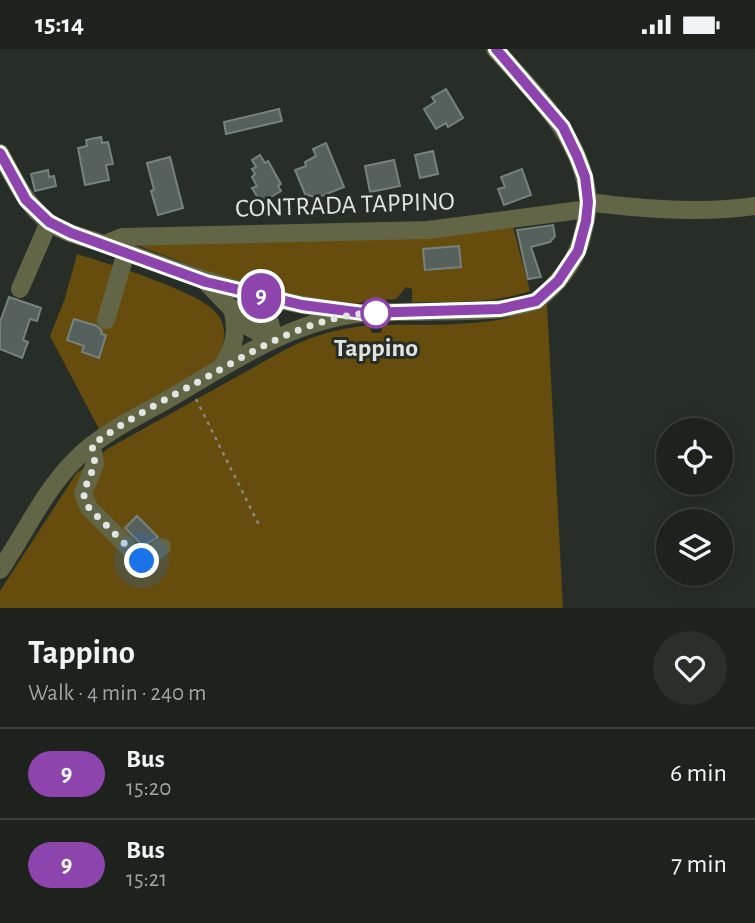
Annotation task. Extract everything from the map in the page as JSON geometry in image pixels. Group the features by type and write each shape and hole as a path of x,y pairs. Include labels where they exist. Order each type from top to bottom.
{"street":[{"path":"0,571 59,479 92,445 271,340 320,321 363,313 500,309 536,301 558,281 578,251 588,205 585,177 563,127 495,49"},
{"path":"0,153 26,200 49,222 71,233 206,282 302,305 363,313"},
{"name":"CONTRADA TAPPINO","path":"106,244 122,237 428,230 588,205 730,210 755,206"},
{"path":"20,289 49,222"},
{"path":"106,320 126,252"},
{"path":"206,282 249,327 271,340"},
{"path":"247,293 269,317 272,326 271,340"},
{"path":"218,371 235,339 232,308"},
{"path":"92,445 95,464 83,493 89,508 142,561 162,547"}],"path":[{"path":"190,386 259,525"}],"shaded area":[{"path":"512,223 530,291 472,301 412,302 412,289 406,287 396,299 366,301 347,307 257,290 131,243"},
{"path":"77,254 152,279 193,297 208,305 217,314 224,328 224,342 209,367 99,429 50,336 65,298"},
{"path":"547,304 563,608 0,608 0,591 76,474 109,448 281,352 313,337 345,329 369,325 372,333 381,333 383,325 445,325 489,321 509,318"}],"building":[{"path":"446,89 463,118 448,127 446,123 436,129 424,109 435,102 432,97"},
{"path":"279,109 282,121 226,134 224,122"},
{"path":"101,137 102,143 108,142 113,164 106,165 109,180 85,185 78,148 87,146 86,140"},
{"path":"326,143 344,187 317,198 305,194 295,170 306,166 305,162 316,156 313,149"},
{"path":"433,151 438,174 420,178 415,155"},
{"path":"260,155 265,163 268,161 281,184 278,186 281,191 261,203 252,188 257,186 252,177 255,174 252,169 256,167 252,160"},
{"path":"170,157 183,208 158,215 147,163"},
{"path":"394,160 400,186 370,192 365,166"},
{"path":"522,169 531,195 504,205 498,189 505,187 501,177"},
{"path":"48,170 49,177 54,176 56,186 35,191 31,174"},
{"path":"553,225 555,236 550,242 531,247 541,277 528,279 517,230"},
{"path":"459,246 461,267 425,270 423,249"},
{"path":"9,297 41,308 37,321 30,319 23,340 28,342 22,358 0,349 0,322"},
{"path":"74,319 97,326 102,331 101,334 106,335 99,358 82,352 84,346 67,340"},
{"path":"137,516 158,537 143,546 125,528"}],"bus line":[{"name":"9","path":"0,153 26,200 49,222 71,233 206,282 302,305 363,313 500,309 536,301 558,281 578,251 588,202 585,177 563,127 496,49"}],"place":[{"name":"Tappino","path":"376,313"}],"route":[{"path":"142,561 89,508 83,493 95,464 92,445 115,429 271,340 334,318 380,312 376,313"}]}
